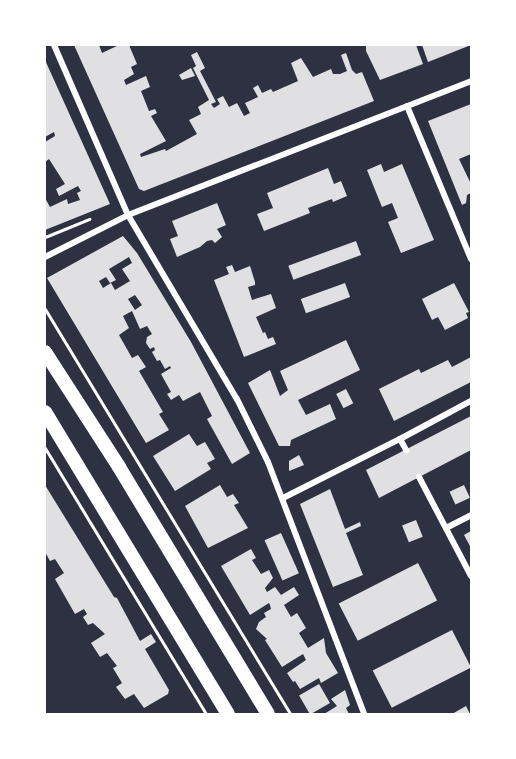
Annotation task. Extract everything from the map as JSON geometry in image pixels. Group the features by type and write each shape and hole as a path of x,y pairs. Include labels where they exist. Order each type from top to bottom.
{"main road":[{"path":"45,352 119,467 268,714"},
{"path":"45,412 228,714"}],"street":[{"path":"54,45 128,215 237,399 283,498 364,714"},
{"path":"45,257 128,215 471,81"},
{"path":"407,106 471,259"},
{"path":"283,498 471,401"},
{"path":"400,439 406,450"},
{"path":"419,477 471,576"},
{"path":"446,528 471,515"}],"path":[{"path":"45,237 95,217"},
{"path":"45,309 290,714"},
{"path":"45,448 206,714"}],"building":[{"path":"74,45 99,45 102,53 119,45 129,45 137,64 131,67 134,74 124,80 126,85 146,76 150,87 141,91 149,111 155,109 157,113 151,116 166,141 140,154 141,157 165,149 166,151 197,134 189,120 201,114 198,107 209,100 193,68 196,66 191,55 197,52 205,68 200,71 216,102 211,104 214,108 220,104 217,99 223,96 229,107 237,103 244,116 250,113 245,103 258,97 253,88 258,85 262,93 271,89 273,92 298,81 291,63 301,58 313,77 331,69 333,74 340,74 347,71 341,55 346,53 352,70 356,74 362,72 374,101 144,191 139,189"},
{"path":"366,45 416,45 423,64 380,80 366,51"},
{"path":"422,45 471,45 428,62"},
{"path":"45,60 110,204 45,230 45,198 50,207 67,199 68,204 80,200 77,193 81,191 78,186 59,196 56,189 65,184 49,159 45,162 45,142 55,136 54,132 45,137"},
{"path":"191,68 195,76 182,80 179,75"},
{"path":"471,104 471,154 459,159 471,184 471,193 467,195 466,203 462,205 428,121"},
{"path":"381,164 384,172 402,164 434,240 401,253 388,222 398,218 392,203 382,207 367,170"},
{"path":"328,168 334,184 341,181 347,196 308,208 310,213 264,231 257,214 273,208 267,193"},
{"path":"217,203 226,225 217,229 222,237 215,243 212,240 207,241 200,247 177,257 170,239 178,236 172,221"},
{"path":"123,236 137,253 191,342 250,453 232,464 207,419 212,416 200,392 183,401 179,395 171,400 167,394 171,392 161,374 171,368 170,366 165,369 160,360 157,361 152,352 155,350 154,347 150,349 146,343 147,337 152,334 147,326 140,329 132,311 123,316 129,328 119,335 132,358 138,355 146,367 139,371 163,412 159,414 169,430 146,443 47,278","holes":["129,257 132,263 122,269 130,281 115,290 111,283 103,288 99,281 106,277 110,283 116,280 109,269","135,295 142,305 135,310 128,299"]},
{"path":"356,241 361,255 293,280 288,266"},
{"path":"232,265 235,272 250,266 255,282 255,285 248,287 252,300 271,294 276,308 256,317 263,333 265,332 268,339 273,337 276,344 244,357 214,280 229,274 226,267"},
{"path":"345,283 350,297 306,313 301,299"},
{"path":"454,283 469,312 466,313 468,318 445,330 438,317 432,320 422,299"},
{"path":"346,340 360,370 298,400 306,415 330,404 336,419 291,440 290,446 279,446 248,383 270,370 280,396 288,390 280,371"},
{"path":"471,357 471,382 394,421 379,389 419,369 421,373 448,360 452,367"},
{"path":"346,389 353,403 343,408 336,394"},
{"path":"471,416 471,450 379,498 366,470"},
{"path":"189,434 197,446 205,442 215,459 207,463 211,469 175,491 153,456"},
{"path":"299,455 304,465 289,471 289,461"},
{"path":"45,485 114,597 117,598 140,641 151,634 156,642 145,649 169,690 168,694 144,708 134,694 125,699 116,687 122,683 113,668 117,666 107,653 100,657 91,643 105,634 93,623 88,625 83,617 87,614 84,609 75,614 55,579 64,573 55,559 50,561 45,552"},
{"path":"220,485 227,497 233,494 239,503 234,505 248,528 208,548 185,506"},
{"path":"464,485 470,498 455,504 449,492"},
{"path":"330,489 345,529 360,522 361,526 346,533 363,575 333,587 300,504"},
{"path":"416,520 423,537 409,542 402,526"},
{"path":"471,531 471,548 464,535"},
{"path":"281,533 299,573 282,581 265,540"},
{"path":"251,549 256,558 252,560 261,574 269,570 273,578 265,588 267,592 275,587 281,595 294,587 299,595 284,605 291,617 297,613 306,628 299,633 308,648 324,638 326,653 338,673 321,683 319,678 300,689 287,673 306,660 303,654 282,667 265,640 267,639 256,629 259,622 266,617 264,613 271,609 269,603 250,615 221,566"},
{"path":"418,563 437,600 358,641 339,603"},
{"path":"452,630 471,667 392,708 373,670"},
{"path":"319,684 330,703 310,714 299,696"},
{"path":"345,690 350,705 346,708 349,714 324,714 337,706 331,699"},
{"path":"466,706 470,714 452,714"}]}
